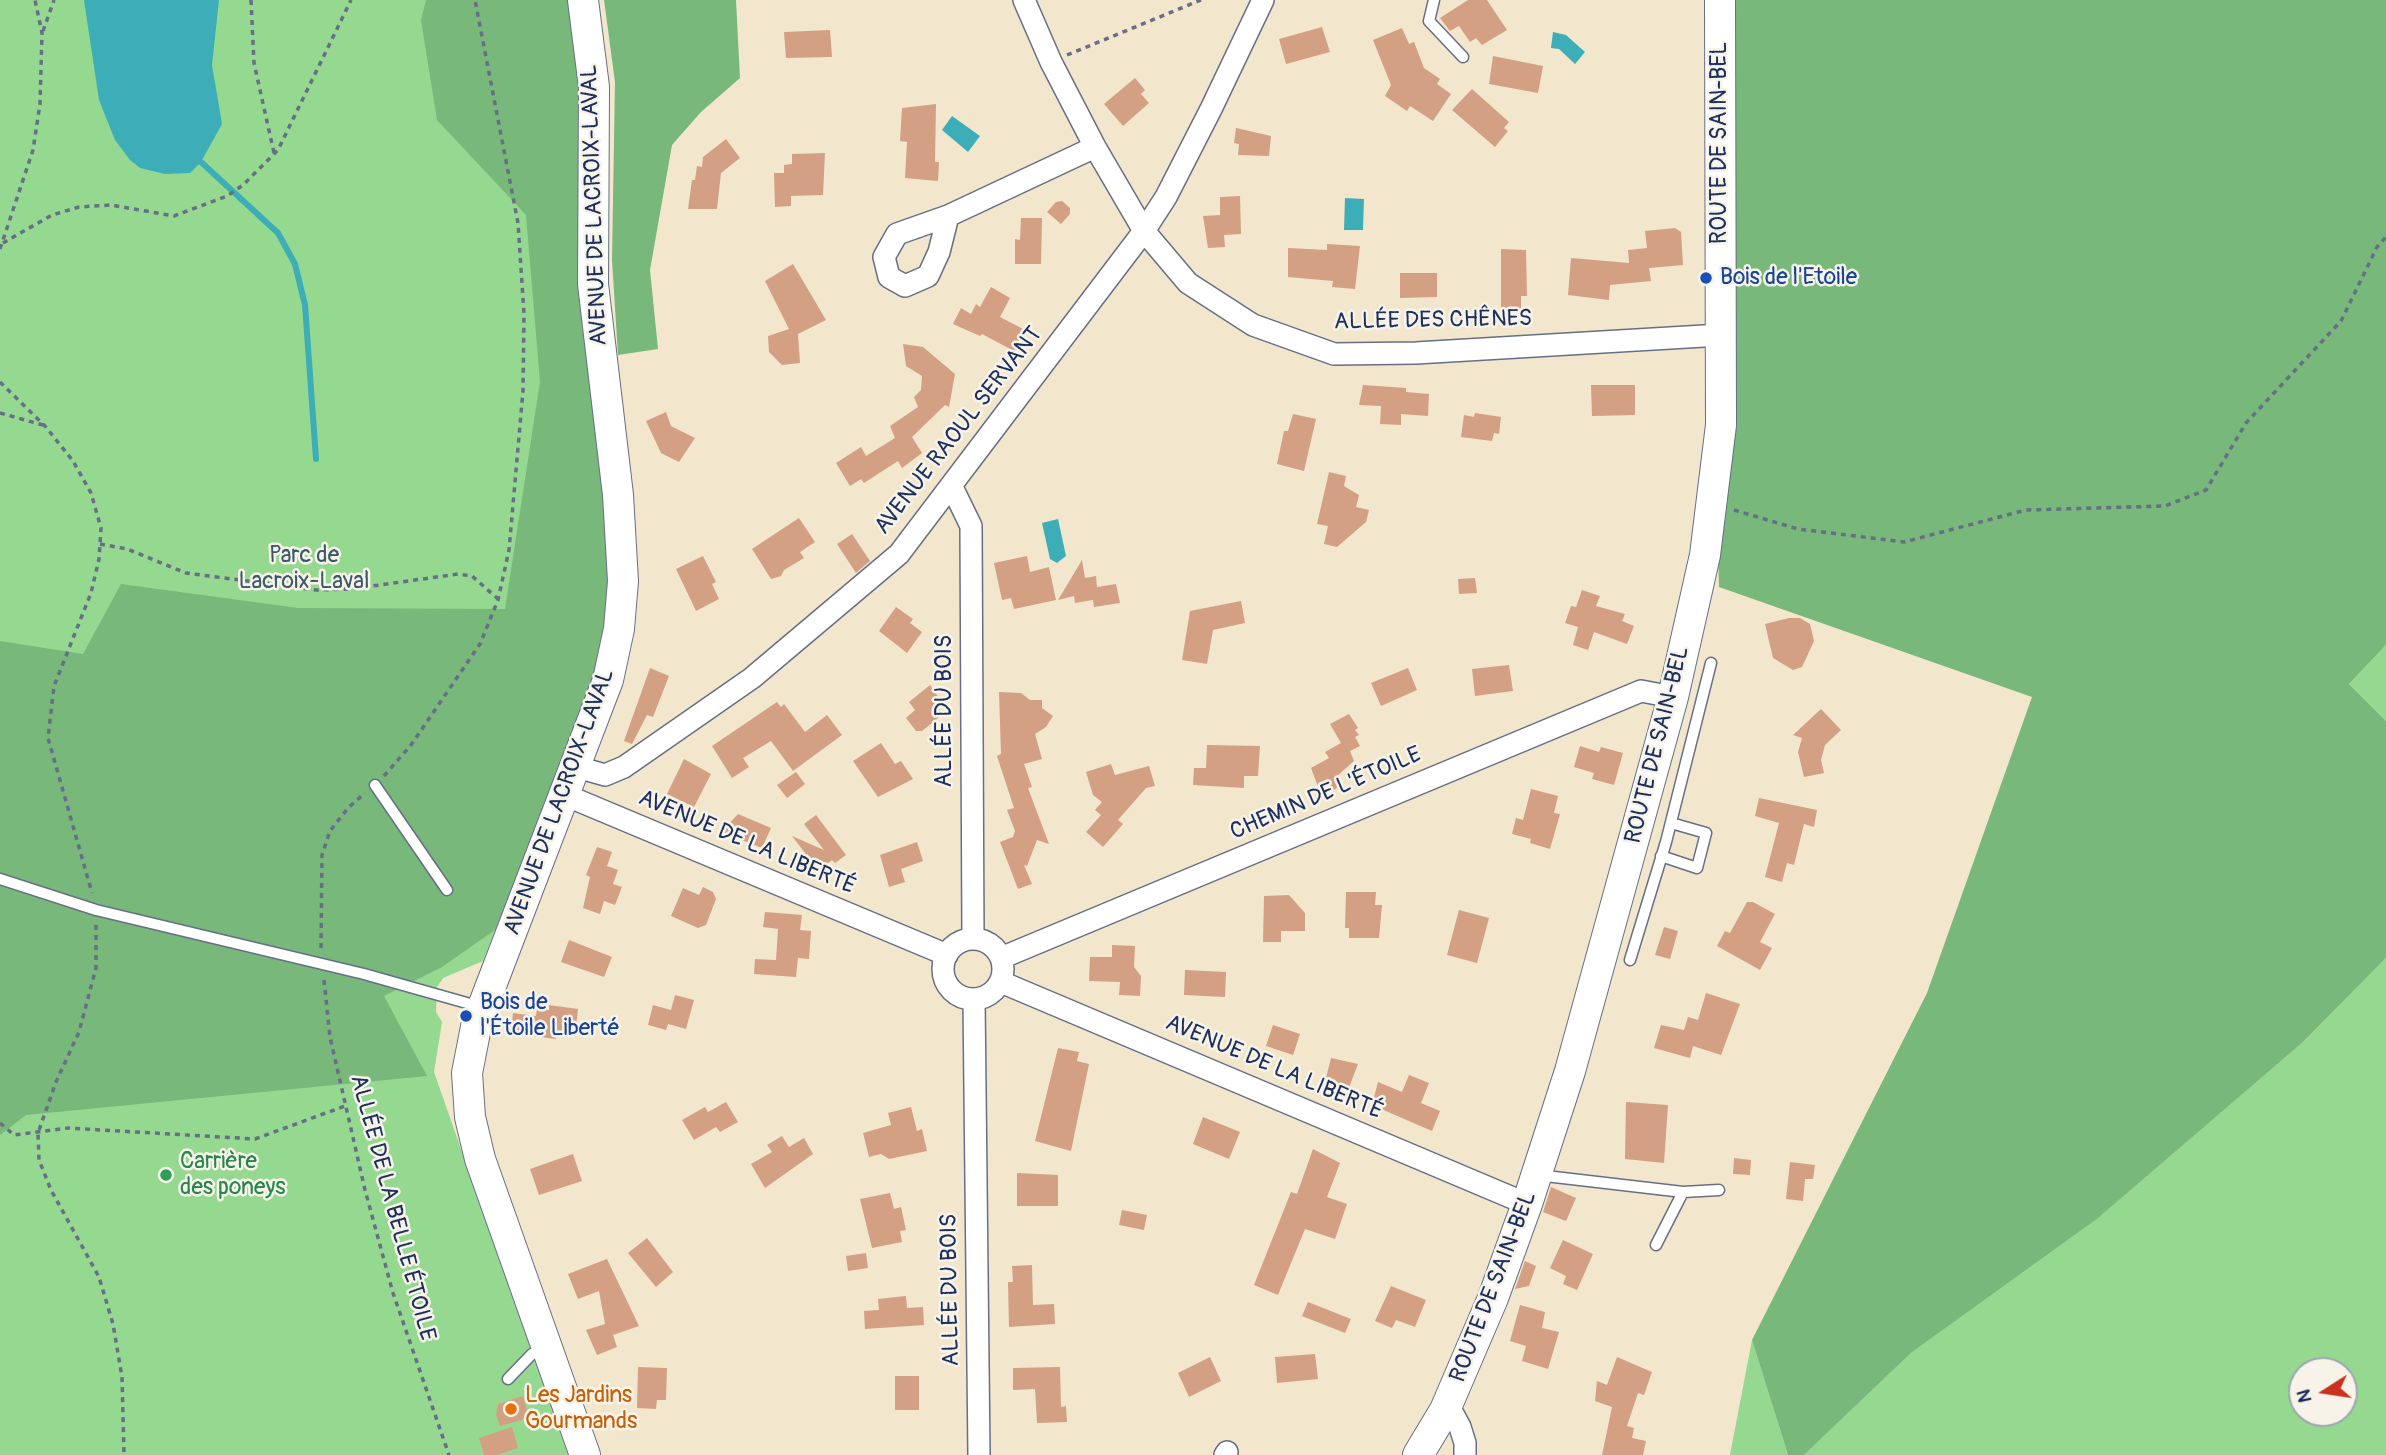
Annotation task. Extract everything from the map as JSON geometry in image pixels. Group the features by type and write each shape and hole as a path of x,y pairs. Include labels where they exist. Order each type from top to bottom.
{"main road":[{"name":"AVENUE DE LACROIX-LAVAL","path":"583,0 594,86 593,285 618,495 623,581 619,629 608,680 577,767 483,1007 467,1073 470,1117 480,1159 585,1455"},
{"name":"ROUTE DE SAIN-BEL","path":"1418,1455 1445,1410 1474,1344 1527,1204 1651,837 1673,697 1705,555 1719,458 1720,0"}],"street":[{"name":"ALLÉE DES CHÊNES","path":"1024,0 1051,62 1095,147 1144,231 1188,284 1253,325 1334,354 1416,353 1721,335"},
{"name":"AVENUE RAOUL SERVANT","path":"577,767 605,775 624,767 752,678 899,554 1144,231 1166,197 1263,0"},
{"path":"948,216 1095,147"},
{"name":"ALLÉE DU BOIS","path":"952,487 971,526 973,939"},
{"name":"CHEMIN DE L'ÉTOILE","path":"1001,958 1641,691 1673,697"},
{"name":"AVENUE DE LA LIBERTÉ","path":"565,795 947,955"},
{"path":"973,939 990,944 1001,958 1004,970 1001,982 990,994 974,999 964,998 948,985 943,965 957,943 973,939"},
{"name":"AVENUE DE LA LIBERTÉ","path":"1001,982 1527,1204"},
{"name":"ALLÉE DU BOIS","path":"974,999 979,1455"},
{"path":"1445,1410 1452,1414 1460,1427 1465,1443 1465,1455"}],"lane":[{"path":"1434,0 1429,21 1463,57"},
{"path":"1671,823 1706,833 1697,868 1661,856 1651,837 1671,823 1711,663"},
{"path":"375,785 447,890"},
{"path":"1630,960 1661,856"},
{"path":"0,879 96,909 322,964 483,1007"},
{"path":"1537,1175 1683,1192 1719,1190"},
{"path":"1656,1245 1683,1192"},
{"path":"508,1379 533,1354 548,1348"}],"path":[{"path":"0,248 33,150 40,104 42,33 34,0"},
{"path":"42,33 54,0"},
{"path":"251,0 254,63 274,155"},
{"path":"3,243 52,215 79,207 111,205 174,216 227,196 243,185 274,155 351,0"},
{"name":"ALLÉE DE LA BELLE ÉTOILE","path":"449,1455 393,1293 330,1037 322,964 321,855 330,831 348,807 375,785 411,745 480,644 498,600 509,550 523,391 524,314 518,223 475,0"},
{"path":"1051,62 1201,0"},
{"path":"1724,507 1798,529 1904,542 2026,510 2165,506 2206,491 2246,423 2341,321 2377,247 2386,237"},
{"path":"0,382 45,426 73,461 91,493 101,528 91,593 54,686 48,738 96,909 96,968 79,1032 56,1083 38,1133 39,1160 51,1190 99,1277 113,1324 122,1377 124,1455"},
{"path":"0,413 45,426"},
{"path":"100,544 128,549 186,573 316,590 351,589 458,574 471,576 498,600"},
{"path":"0,1123 14,1135 68,1128 255,1139 345,1106"}],"green space":[{"name":"Parc de Lacroix-Laval","path":"0,0 571,0 597,669 483,961 443,978 437,987 436,1012 442,1022 434,1072 568,1455 0,1455"},
{"path":"426,0 570,0 590,125 617,590 606,659 560,760 538,831 495,930 442,967 384,996 427,1076 26,1115 0,1135 0,641 83,654 121,584 298,608 505,609 540,382 526,215 437,120 421,20"},
{"path":"604,0 736,0 740,78 701,112 672,145 650,270 658,349 618,355 612,260 615,82"},
{"path":"1704,0 2386,0 2386,645 2349,684 2386,721 2386,958 2302,1043 2097,1219 1911,1353 1804,1455 1788,1455 1752,1340 1927,993 2032,697 1719,587"},
{"path":"2386,645 2386,721 2349,684"},
{"path":"2386,958 2386,1455 1804,1455 1911,1353 2097,1219 2302,1043"},
{"path":"1752,1340 1788,1455 1730,1455"}],"water":[{"path":"84,0 219,0 212,65 222,124 201,162 190,173 165,174 140,168 130,160 115,140 99,100"},
{"path":"1553,32 1566,35 1585,52 1575,64 1559,49 1551,48"},
{"path":"952,116 980,136 968,152 942,130"},
{"path":"1345,198 1364,199 1363,230 1344,230"},
{"path":"1058,519 1066,556 1057,563 1050,559 1042,523"}],"building":[{"path":"1468,0 1487,0 1507,30 1482,45 1476,38 1470,42 1459,26 1450,31 1440,18"},
{"path":"1322,27 1330,52 1286,64 1279,39"},
{"path":"1402,28 1409,44 1414,42 1424,68 1440,79 1437,84 1451,94 1433,121 1410,106 1407,111 1385,96 1391,85 1373,40"},
{"path":"830,30 832,57 786,58 784,32"},
{"path":"1493,56 1543,66 1538,93 1489,84"},
{"path":"1135,78 1145,90 1141,94 1149,103 1123,126 1104,104"},
{"path":"1472,89 1509,122 1504,128 1508,131 1495,147 1452,110"},
{"path":"936,104 935,162 939,162 938,181 905,178 907,142 900,141 902,108"},
{"path":"1236,128 1271,136 1269,156 1238,155 1239,144 1234,143"},
{"path":"726,139 740,158 721,173 717,209 688,209 697,166 702,167 703,157"},
{"path":"825,153 823,195 791,196 791,206 775,207 774,173 784,173 784,165 792,164 792,154"},
{"path":"1240,196 1241,234 1224,235 1225,247 1208,248 1203,216 1220,215 1220,197"},
{"path":"1062,201 1070,208 1070,214 1061,224 1047,212 1056,202"},
{"path":"1021,218 1042,218 1041,264 1015,264 1015,239 1020,240"},
{"path":"1675,228 1681,232 1683,265 1649,268 1651,281 1610,285 1609,300 1568,295 1571,258 1629,263 1628,250 1647,248 1645,231"},
{"path":"1327,244 1360,246 1355,289 1332,287 1333,281 1288,277 1288,248 1327,250"},
{"path":"1501,249 1526,250 1527,296 1521,296 1521,310 1501,310"},
{"path":"793,264 826,320 798,334 800,363 782,365 769,352 768,336 789,329 765,281"},
{"path":"1400,273 1437,273 1437,297 1400,298"},
{"path":"991,287 1010,298 1000,317 1025,330 1014,351 982,334 980,336 953,324 961,308 971,314 976,304 980,307"},
{"path":"903,344 923,347 955,374 949,407 945,405 912,437 922,453 902,468 898,461 864,483 861,479 850,486 836,463 861,447 866,456 895,438 890,426 918,407 914,397 921,390 922,376 906,366"},
{"path":"1363,385 1406,388 1406,392 1429,394 1428,416 1401,414 1401,425 1380,424 1381,406 1359,405"},
{"path":"1591,385 1635,385 1635,415 1592,416"},
{"path":"666,412 671,426 695,438 679,462 661,453 646,421"},
{"path":"1475,413 1501,417 1499,434 1494,433 1492,441 1461,437 1464,415 1474,417"},
{"path":"1293,414 1316,419 1304,471 1277,464 1284,431 1288,431"},
{"path":"1329,472 1346,476 1344,486 1359,495 1356,507 1369,510 1366,522 1337,547 1324,544 1328,526 1317,524"},
{"path":"799,518 815,542 800,552 804,558 784,570 781,576 771,579 752,549"},
{"path":"852,534 870,561 856,573 837,544"},
{"path":"703,556 716,582 712,584 719,599 696,611 676,569"},
{"path":"1027,556 1030,572 1049,567 1056,600 1014,609 1011,598 1002,600 994,563"},
{"path":"1082,560 1085,578 1096,576 1097,587 1116,584 1120,603 1094,607 1093,600 1075,603 1074,596 1058,600"},
{"path":"1475,578 1477,593 1459,594 1458,579"},
{"path":"1582,590 1600,596 1596,606 1625,614 1622,621 1634,626 1627,644 1594,632 1588,650 1573,645 1578,627 1565,623 1571,606 1576,607"},
{"path":"1241,601 1245,623 1213,630 1207,664 1182,660 1190,611"},
{"path":"896,607 913,619 910,623 922,632 907,653 879,631"},
{"path":"1800,618 1810,624 1814,641 1802,667 1793,670 1773,658 1765,624"},
{"path":"1509,665 1513,691 1475,696 1472,669"},
{"path":"650,668 669,676 653,717 647,715 632,744 624,741"},
{"path":"1408,668 1417,690 1381,706 1371,683"},
{"path":"930,685 941,701 936,705 943,714 922,731 916,731 906,718 915,710 909,702"},
{"path":"999,692 1021,693 1030,700 1042,700 1042,708 1053,716 1046,727 1035,734 1042,759 1024,764 1032,787 1028,788 1049,844 1037,840 1027,866 1024,865 1032,884 1018,889 1000,842 1013,837 1015,831 1007,810 1014,808 997,756 1001,754"},
{"path":"777,702 781,707 784,704 805,732 827,715 842,735 793,771 771,741 743,758 749,767 732,778 712,746"},
{"path":"1821,709 1841,730 1825,745 1821,760 1824,773 1804,777 1798,752 1802,738 1793,735"},
{"path":"1349,714 1358,728 1355,730 1359,735 1355,737 1360,746 1350,751 1354,761 1337,776 1342,785 1322,797 1311,768 1329,758 1325,752 1341,743 1330,724"},
{"path":"881,743 895,764 901,761 913,779 878,797 853,761"},
{"path":"1207,745 1260,746 1258,776 1244,776 1244,788 1193,785 1194,768 1206,768"},
{"path":"1580,746 1599,752 1601,747 1623,753 1614,785 1592,779 1594,773 1574,767"},
{"path":"684,759 711,774 694,807 667,794"},
{"path":"1111,764 1115,775 1149,766 1155,786 1146,788 1118,820 1123,824 1103,847 1086,832 1101,815 1095,810 1102,802 1093,795 1086,772"},
{"path":"796,772 805,784 787,798 777,785"},
{"path":"1531,789 1558,796 1554,813 1560,814 1550,849 1530,843 1531,839 1512,834 1516,818 1523,820"},
{"path":"1759,798 1817,810 1814,827 1804,824 1794,865 1787,863 1782,882 1765,877 1779,823 1755,816"},
{"path":"738,814 771,828 762,848 721,832"},
{"path":"816,815 846,855 835,863 832,860 811,876 798,858 805,853 792,836 824,850 804,824"},
{"path":"917,842 923,861 901,869 905,882 889,887 880,855"},
{"path":"597,847 612,852 607,866 618,870 613,884 622,887 615,905 604,901 600,914 583,908 590,877 586,875"},
{"path":"703,887 713,892 716,899 706,925 698,928 671,916 683,888 699,895"},
{"path":"1346,892 1376,892 1375,905 1382,905 1379,938 1349,938 1349,928 1345,928"},
{"path":"1289,895 1305,913 1305,931 1281,931 1281,942 1263,942 1264,896"},
{"path":"1747,902 1753,902 1775,914 1760,942 1772,948 1760,970 1717,946 1725,931 1730,933"},
{"path":"1459,910 1489,918 1477,963 1447,955"},
{"path":"765,912 802,915 800,930 811,931 809,959 798,958 796,977 754,974 755,959 776,960 778,929 763,927"},
{"path":"1664,927 1678,931 1670,959 1655,955"},
{"path":"569,940 612,957 604,977 561,962"},
{"path":"1112,945 1135,946 1134,967 1141,976 1140,996 1119,995 1120,982 1089,981 1090,957 1112,957"},
{"path":"1185,970 1226,972 1225,997 1184,995"},
{"path":"1706,993 1740,1004 1721,1055 1693,1046 1690,1058 1654,1048 1661,1025 1684,1030 1688,1017 1698,1020"},
{"path":"675,995 694,1000 686,1029 668,1024 666,1030 648,1025 653,1005 671,1010"},
{"path":"549,1005 578,1009 575,1036 557,1034 556,1039 511,1033 513,1013 536,1016 537,1009 549,1010"},
{"path":"1273,1025 1300,1034 1293,1055 1266,1046"},
{"path":"1058,1048 1079,1052 1077,1061 1089,1064 1071,1151 1035,1141"},
{"path":"1331,1058 1358,1064 1345,1098 1323,1090"},
{"path":"1409,1075 1429,1083 1421,1103 1440,1111 1432,1131 1372,1105 1378,1082 1402,1092"},
{"path":"726,1102 738,1122 720,1132 716,1127 694,1140 682,1120 705,1107 708,1112"},
{"path":"1626,1102 1668,1105 1664,1163 1625,1159"},
{"path":"911,1107 917,1131 922,1129 927,1151 889,1159 881,1154 869,1157 863,1133 891,1125 888,1113"},
{"path":"1203,1117 1240,1132 1229,1159 1193,1144"},
{"path":"782,1136 789,1147 804,1138 813,1154 765,1188 751,1164 772,1152 767,1145"},
{"path":"1313,1149 1340,1163 1327,1197 1347,1204 1335,1239 1305,1229 1278,1295 1254,1285 1291,1192 1297,1194"},
{"path":"573,1154 582,1181 539,1195 530,1169"},
{"path":"1734,1158 1751,1160 1750,1175 1733,1174"},
{"path":"1790,1162 1815,1165 1813,1179 1805,1179 1803,1201 1786,1199"},
{"path":"1017,1173 1058,1175 1058,1206 1017,1206"},
{"path":"1551,1187 1576,1198 1566,1221 1543,1212"},
{"path":"890,1193 894,1209 901,1207 906,1230 900,1231 902,1242 872,1248 860,1199"},
{"path":"1122,1210 1147,1215 1144,1230 1119,1225"},
{"path":"647,1238 673,1272 656,1287 628,1253"},
{"path":"1563,1240 1593,1254 1577,1290 1563,1284 1566,1276 1550,1268"},
{"path":"866,1253 868,1268 848,1271 846,1256"},
{"path":"607,1259 639,1326 613,1335 617,1347 597,1355 586,1330 605,1324 599,1291 578,1299 568,1274"},
{"path":"1525,1261 1536,1266 1529,1286 1515,1289"},
{"path":"1032,1265 1033,1305 1054,1304 1055,1324 1009,1327 1008,1282 1013,1282 1012,1266"},
{"path":"1391,1286 1426,1300 1415,1327 1396,1320 1392,1328 1375,1321"},
{"path":"906,1296 907,1308 923,1307 924,1325 865,1329 864,1311 879,1310 878,1299"},
{"path":"1308,1302 1351,1319 1345,1333 1302,1316"},
{"path":"1520,1305 1545,1312 1542,1328 1559,1332 1548,1369 1522,1361 1526,1346 1510,1341"},
{"path":"1315,1354 1318,1379 1277,1383 1275,1357"},
{"path":"1210,1357 1221,1381 1189,1397 1178,1373"},
{"path":"1617,1357 1652,1372 1644,1395 1638,1393 1627,1426 1634,1428 1632,1438 1646,1441 1643,1455 1602,1455 1612,1407 1595,1401 1597,1381 1607,1385"},
{"path":"638,1367 667,1368 666,1400 657,1400 656,1409 637,1408"},
{"path":"1060,1367 1061,1407 1066,1406 1067,1422 1037,1423 1035,1389 1013,1390 1013,1368"},
{"path":"895,1376 919,1376 919,1410 895,1410"},
{"path":"523,1396 529,1418 500,1426 496,1415 498,1404"},
{"path":"512,1427 518,1448 497,1455 484,1455 479,1438"}],"waterway":[{"path":"201,162 278,233 295,264 305,305 316,459"}],"place":[{"name":"Bois de l'Etoile","path":"1706,278"},
{"name":"Bois de l'Étoile Liberté","path":"466,1016"},
{"name":"Carrière des poneys","path":"166,1175"},
{"name":"Les Jardins Gourmands","path":"511,1409"}]}
